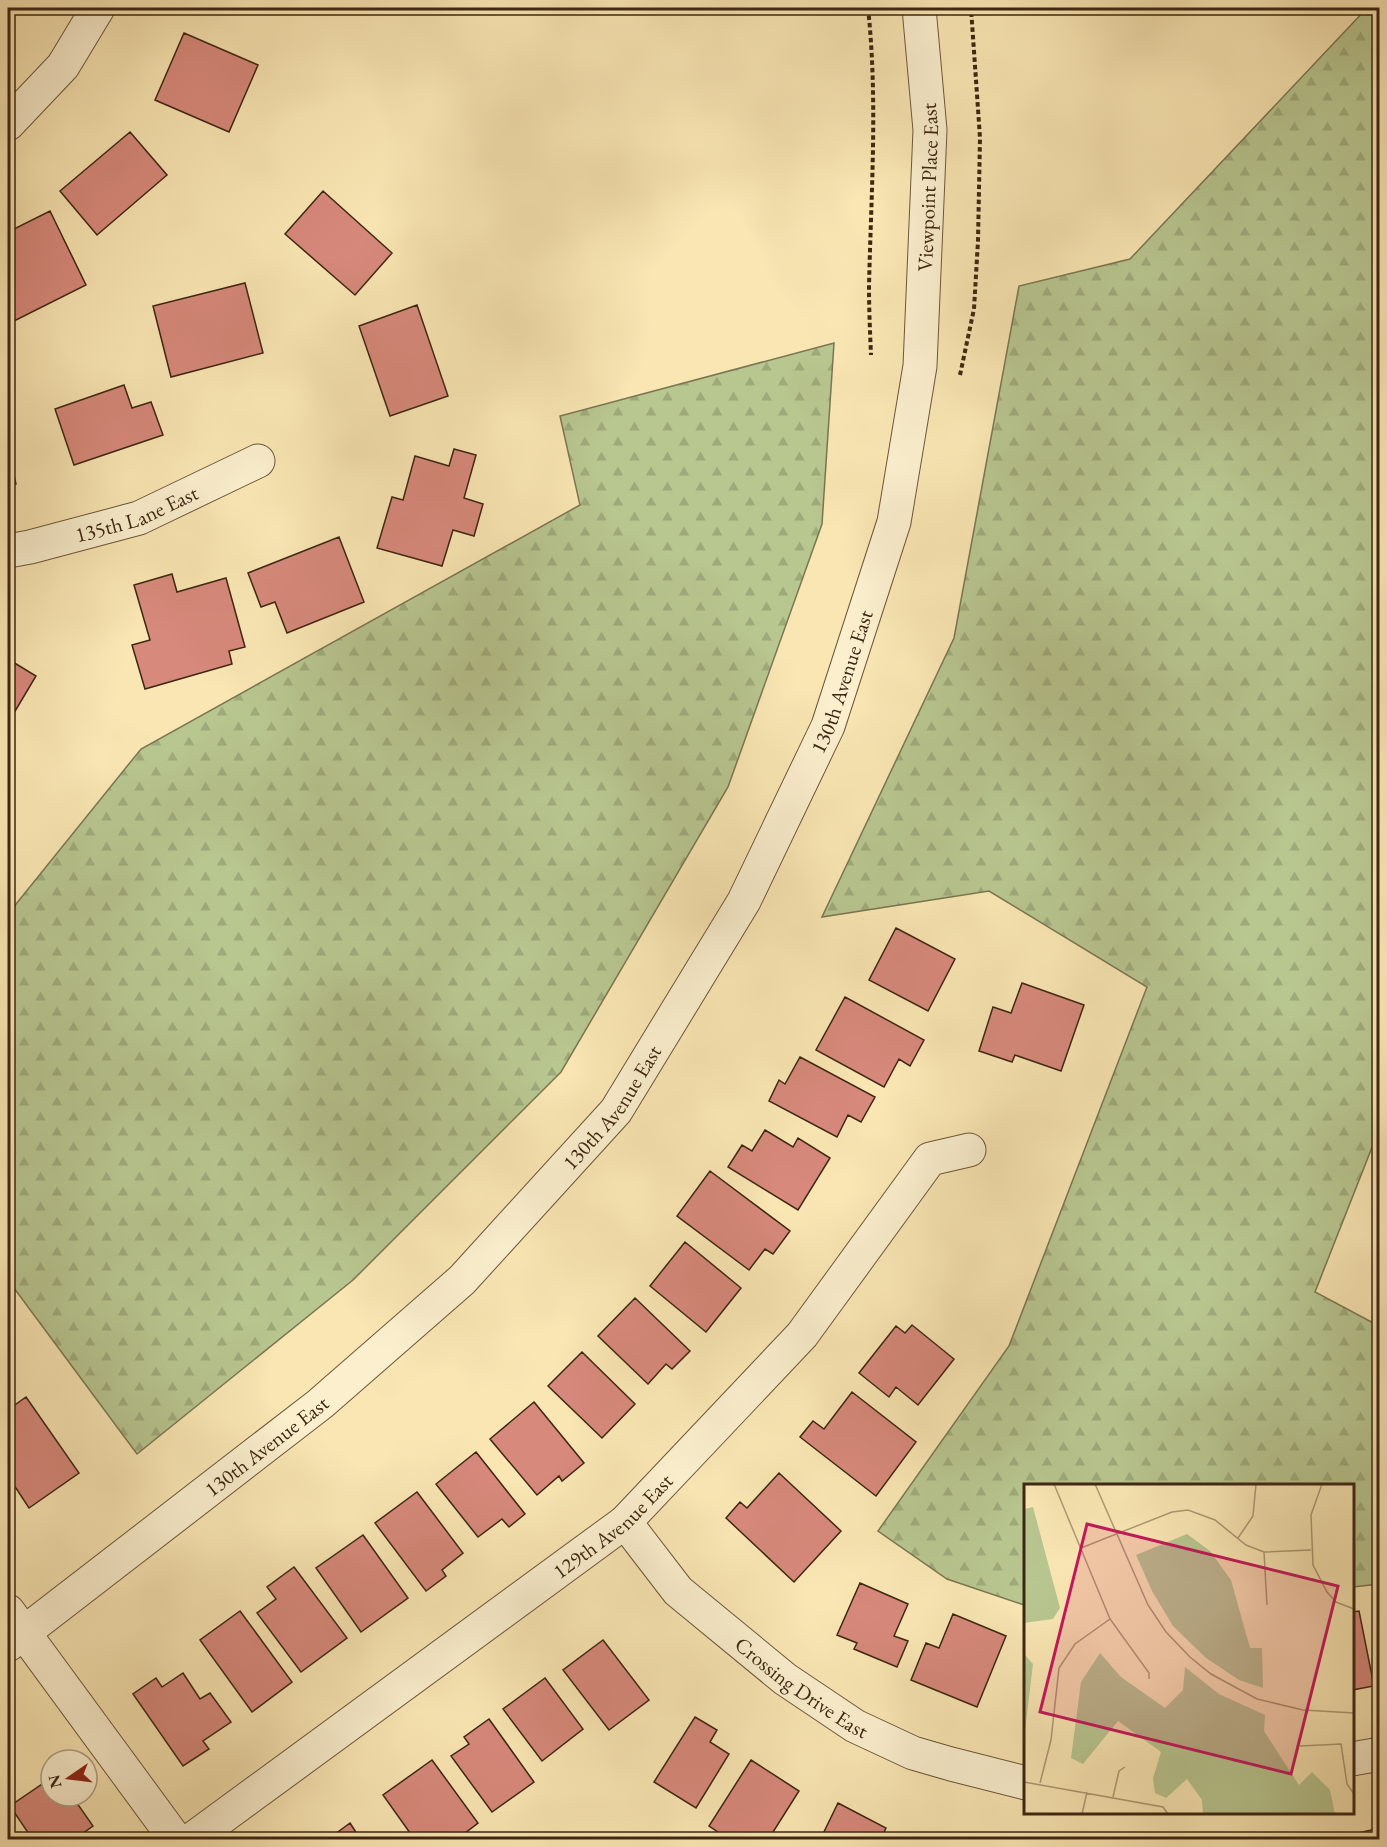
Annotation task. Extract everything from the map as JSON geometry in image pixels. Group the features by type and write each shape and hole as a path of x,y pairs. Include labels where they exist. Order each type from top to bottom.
{"street":[{"path":"8,124 63,66 98,8"},
{"name":"Viewpoint Place East","path":"919,8 930,130 920,366"},
{"name":"130th Avenue East","path":"13,1630 320,1404 462,1280 616,1111 744,901 828,726 894,522 920,366"},
{"name":"135th Lane East","path":"8,551 139,518 258,461"},
{"name":"129th Avenue East","path":"191,1839 625,1522 802,1335 930,1159 969,1150"},
{"name":"Crossing Drive East","path":"625,1522 678,1591 785,1679 855,1726 913,1753 1024,1782"},
{"path":"13,1630 176,1839"},
{"path":"1354,1760 1380,1754"}],"path":[{"path":"868,8 873,133 869,290 871,355"},
{"path":"960,375 974,309 978,240 980,138 971,8"}],"green space":[{"path":"1367,8 1380,8 1380,1127 1315,1292 1379,1326 1379,1584 1354,1587 1354,1484 1024,1484 1024,1605 947,1579 878,1531 1009,1346 1147,987 989,891 822,917 954,638 1019,286 1130,259"},
{"path":"834,343 822,524 728,787 561,1072 353,1280 137,1454 8,1280 8,914 141,749 580,505 560,416"}],"building":[{"path":"229,8 271,8 270,13"},
{"path":"184,33 258,65 229,132 155,100"},
{"path":"130,132 167,175 97,235 60,191"},
{"path":"323,191 392,253 355,295 285,234"},
{"path":"50,211 86,285 8,324 8,232"},
{"path":"245,283 263,353 171,377 153,306"},
{"path":"417,305 448,396 390,416 359,326"},
{"path":"124,385 132,408 151,402 163,435 74,465 55,409"},
{"path":"8,449 16,484 8,486"},
{"path":"454,449 476,455 464,498 483,504 474,536 453,530 442,566 377,548 392,497 403,500 415,456 449,466"},
{"path":"339,537 364,602 287,633 275,602 261,607 248,573"},
{"path":"172,574 177,592 226,578 245,647 229,651 232,664 145,689 132,645 150,640 134,585"},
{"path":"8,659 36,676 8,723"},
{"path":"896,928 955,959 928,1011 869,980"},
{"path":"1022,983 1084,1005 1061,1071 1015,1055 1012,1062 979,1051 993,1007 1011,1013"},
{"path":"845,997 924,1040 910,1066 899,1059 884,1087 816,1050"},
{"path":"800,1057 875,1097 861,1122 848,1115 837,1137 769,1101 779,1080 785,1084"},
{"path":"765,1130 793,1147 798,1138 830,1158 798,1210 728,1167 742,1145 752,1151"},
{"path":"710,1171 790,1231 773,1254 765,1249 749,1270 677,1216"},
{"path":"685,1242 741,1288 706,1332 650,1286"},
{"path":"635,1298 690,1351 672,1369 666,1364 648,1384 598,1336"},
{"path":"912,1325 954,1359 918,1405 896,1387 889,1397 859,1373 896,1326 905,1333"},
{"path":"582,1352 635,1404 602,1438 548,1386"},
{"path":"852,1392 916,1442 876,1496 800,1437 813,1421 824,1429"},
{"path":"26,1397 79,1473 29,1508 8,1476 8,1410"},
{"path":"534,1402 584,1463 562,1481 559,1476 537,1495 490,1439"},
{"path":"476,1452 525,1514 509,1527 502,1519 478,1537 436,1484"},
{"path":"779,1473 841,1531 794,1582 726,1518 740,1502 747,1508"},
{"path":"417,1492 463,1553 442,1570 446,1576 426,1591 375,1523"},
{"path":"363,1535 408,1598 361,1632 316,1568"},
{"path":"294,1567 347,1638 301,1672 257,1613 276,1599 267,1587"},
{"path":"860,1583 908,1604 894,1636 908,1641 897,1667 854,1649 857,1643 837,1635"},
{"path":"240,1611 292,1682 252,1712 200,1640"},
{"path":"1359,1611 1374,1686 1354,1690 1354,1612"},
{"path":"953,1614 1006,1636 977,1707 911,1680 926,1643 939,1648"},
{"path":"603,1640 649,1700 609,1730 563,1670"},
{"path":"183,1673 200,1699 210,1693 231,1722 203,1741 209,1749 183,1766 133,1694 156,1678 162,1687"},
{"path":"545,1678 583,1729 542,1761 503,1709"},
{"path":"695,1717 717,1730 710,1742 729,1754 696,1808 654,1782"},
{"path":"489,1719 534,1782 492,1812 451,1756 469,1744 464,1737"},
{"path":"432,1760 478,1823 456,1840 415,1840 383,1795"},
{"path":"751,1760 799,1791 768,1840 730,1840 709,1826"},
{"path":"39,1786 39,1808 80,1808 93,1826 73,1840 33,1840 10,1806"},
{"path":"838,1803 886,1828 880,1840 820,1840"},
{"path":"350,1823 361,1840 327,1840"},
{"path":"1380,1828 1380,1840 1345,1840 1345,1836"},
{"path":"913,1833 942,1840 912,1840"}]}
